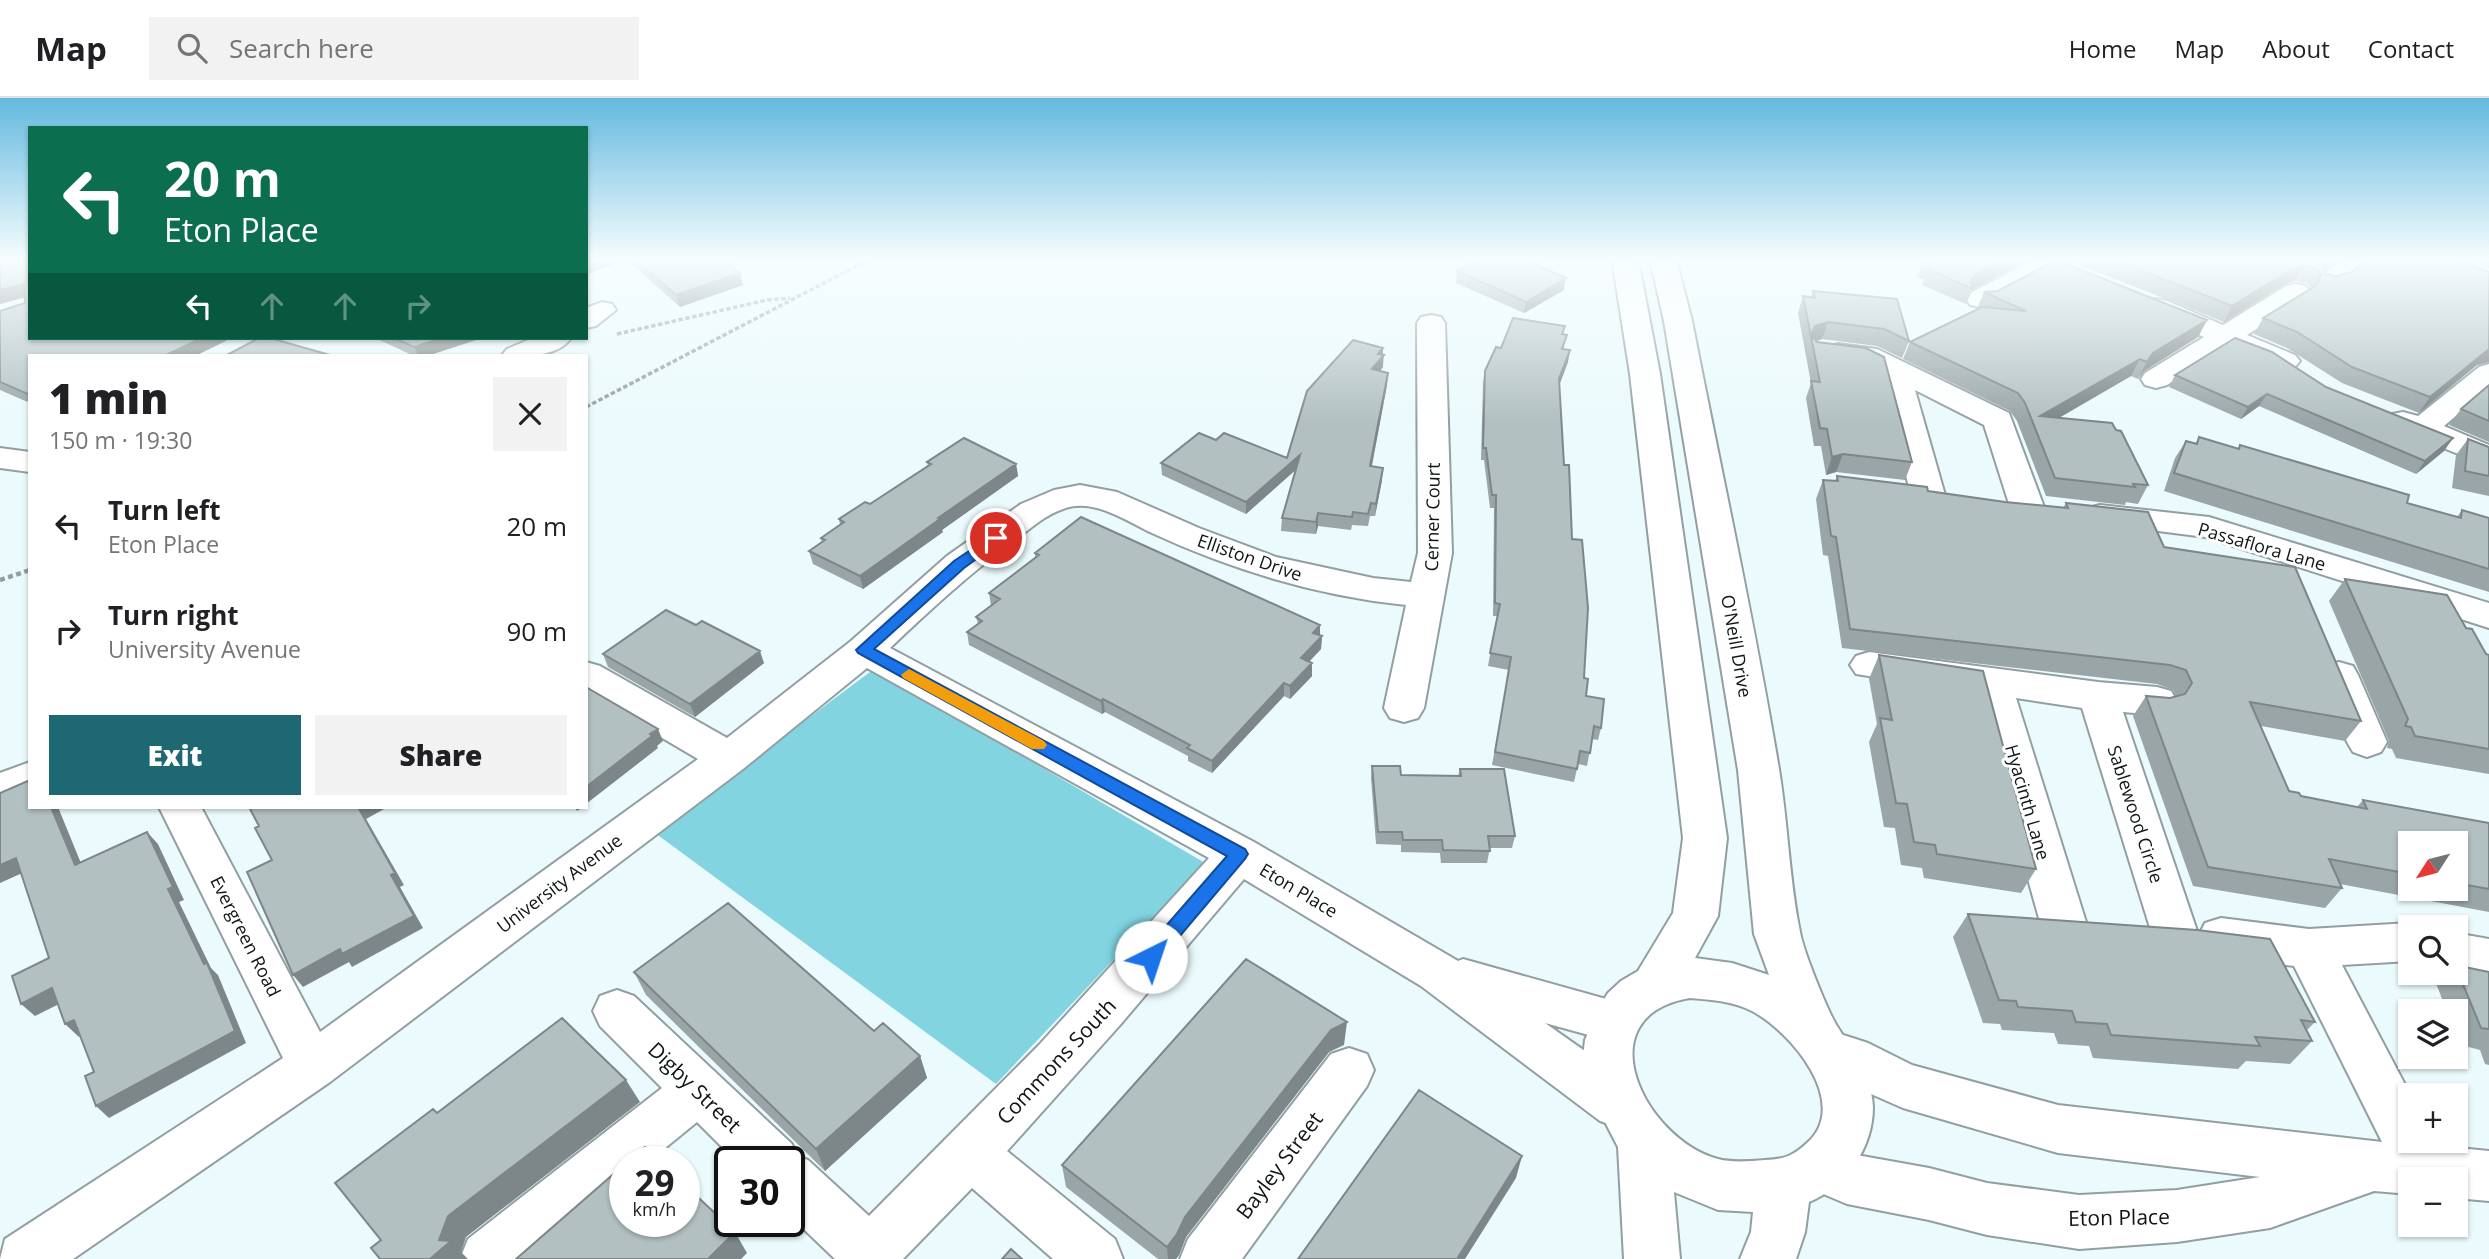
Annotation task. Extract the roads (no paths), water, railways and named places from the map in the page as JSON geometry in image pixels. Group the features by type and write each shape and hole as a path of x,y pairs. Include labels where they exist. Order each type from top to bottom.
{"street":[{"path":"1634,313 1645,374 1705,838 1695,916 1655,985"},
{"name":"O'Neill Drive","path":"1676,313 1759,770 1777,934 1822,1042 1846,1090 1848,1114 1842,1142 1827,1164 1803,1176"},
{"path":"2173,313 2276,356 2308,377"},
{"path":"2156,379 2263,313"},
{"name":"Cerner Court","path":"1404,708 1435,553 1431,323"},
{"path":"519,354 552,340"},
{"path":"1822,351 1867,355 1998,420 2049,509"},
{"path":"1894,369 1928,495"},
{"path":"2421,429 2489,373"},
{"path":"2376,410 2489,456"},
{"path":"0,458 28,462"},
{"name":"Passaflora Lane","path":"1889,491 2208,527 2489,616"},
{"name":"Elliston Drive","path":"1080,495 1105,499 1187,536 1267,566 1373,590 1428,596"},
{"name":"University Avenue","path":"25,1259 313,1066 729,758 864,650 959,564 1033,511 1054,500 1080,495"},
{"path":"2287,550 2303,589"},
{"path":"2324,640 2367,742"},
{"name":"Eton Place","path":"864,650 1239,854 1438,972 1630,1121"},
{"path":"1868,664 2098,696 2157,701"},
{"path":"588,677 729,758"},
{"name":"Hyacinth Lane","path":"1992,681 2119,926"},
{"name":"Sablewood Circle","path":"2098,696 2119,926"},
{"path":"0,790 28,778"},
{"name":"Evergreen Road","path":"181,809 313,1066"},
{"name":"Commons South","path":"866,1257 970,1153 1115,997 1239,854"},
{"path":"2014,919 2119,926 2309,948 2398,943"},
{"path":"2309,948 2398,1167"},
{"path":"2468,955 2489,959"},
{"name":"Eton Place","path":"1438,972 1614,1021"},
{"path":"1803,1176 1736,1188 1712,1183 1676,1166 1630,1121 1610,1083 1607,1047 1614,1021 1635,997 1655,985 1690,978 1725,980 1772,998 1822,1042"},
{"name":"Digby Street","path":"617,1011 756,1146"},
{"name":"Eton Place","path":"1822,1042 1903,1085 2057,1129 2398,1167"},
{"name":"Bayley Street","path":"1208,1259 1349,1070"},
{"path":"488,1259 698,1090"},
{"path":"1630,1121 1652,1259"},
{"path":"970,1153 1095,1259"},
{"name":"Eton Place","path":"1803,1176 1847,1179 1929,1194 1987,1209 2079,1222 2178,1216 2270,1202 2398,1167"},
{"name":"Eton Place","path":"2468,1174 2489,1176"},
{"path":"1768,1259 1803,1176"},
{"path":"805,1194 866,1257"}]}
